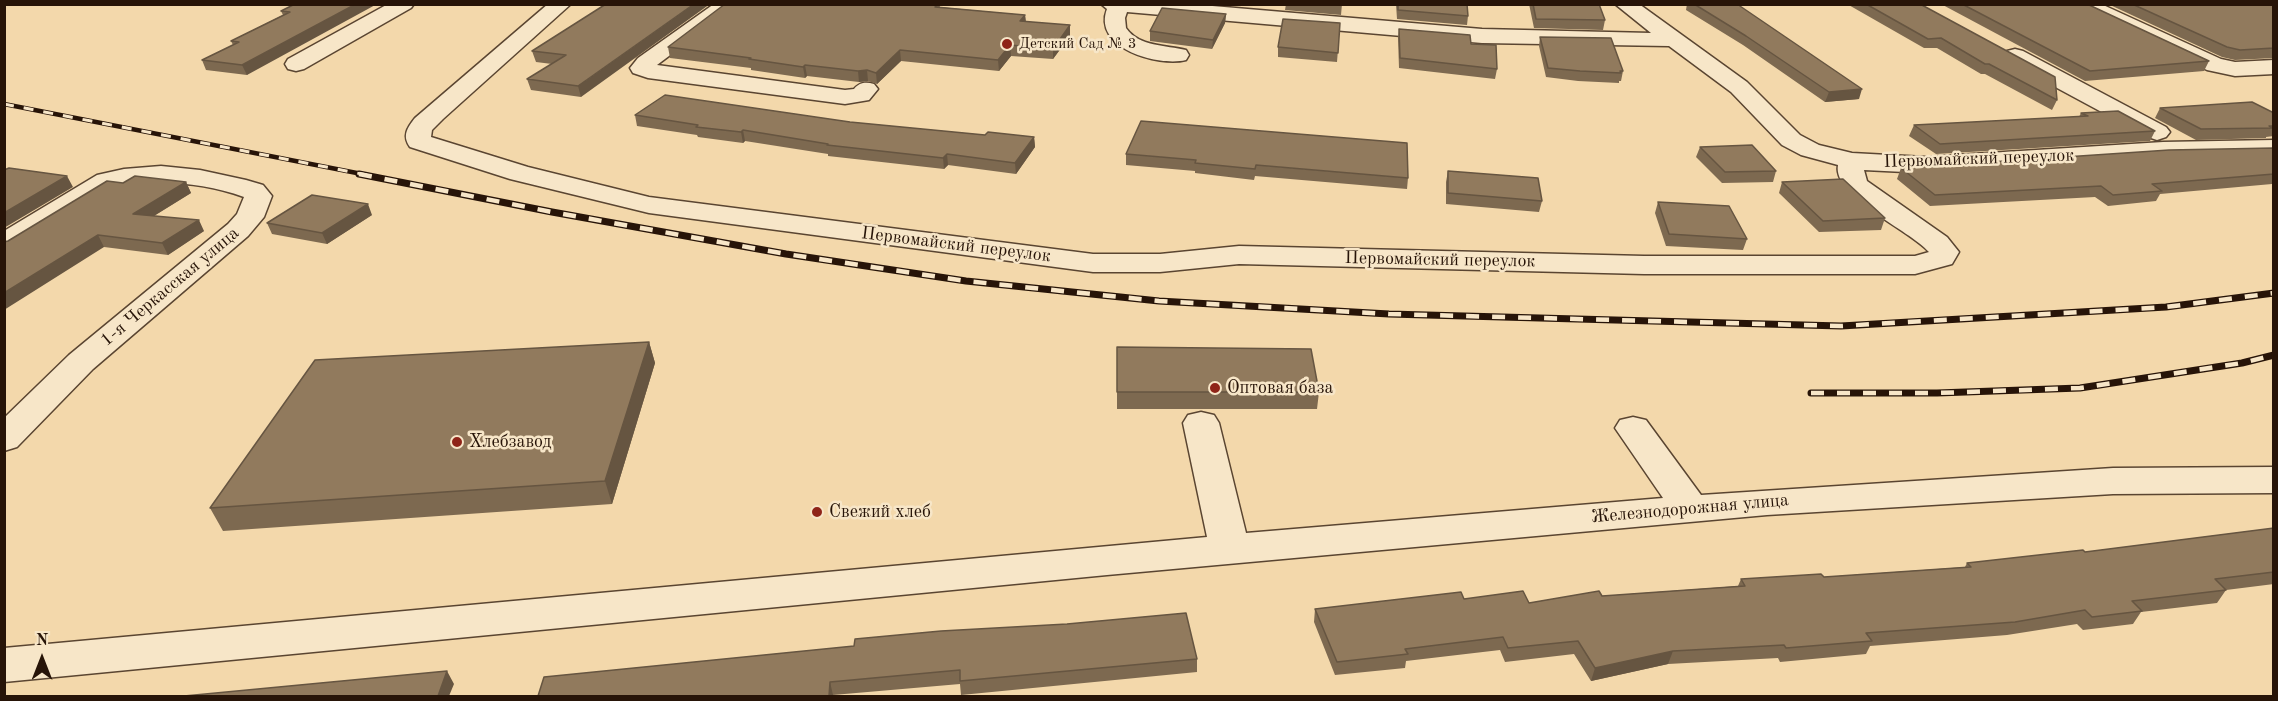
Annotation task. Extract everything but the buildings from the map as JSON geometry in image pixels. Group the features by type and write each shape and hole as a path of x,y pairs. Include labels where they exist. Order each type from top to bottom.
{"street":[{"path":"296,64 404,4"},
{"name":"Первомайский переулок","path":"561,4 434,114 419,129 417,134 419,142 519,173 649,205 1093,263 1160,263 1239,255 1644,265 1915,265 1942,258 1944,252 1938,243 1856,185 1850,172 1852,161 1925,165 2190,150 2274,148"},
{"path":"728,4 641,68 648,71 845,97 861,95 866,89"},
{"path":"1111,4 1482,36 1676,40"},
{"path":"2083,4 2215,65 2235,69 2274,67"},
{"path":"1119,5 1113,16 1114,28 1123,39 1157,52 1178,55"},
{"path":"1580,39 1606,31 1630,8 1739,87 1791,140 1810,150 1852,161"},
{"path":"1991,44 2190,150"},
{"name":"1-я Черкасская улица","path":"4,244 107,181 122,176 138,174 216,181 245,189 258,196 250,217 238,230 81,362 4,438"},
{"path":"1201,423 1230,549"},
{"path":"1633,428 1690,509"},
{"name":"Железнодорожная улица","path":"4,665 1107,560 1767,502 2113,482 2274,480"}],"railway":[{"path":"4,104 367,175"},
{"path":"359,174 552,212 786,254 966,281 1159,301 1389,314 1841,326 2166,307 2274,293"},
{"path":"1811,393 1937,393 2080,388 2242,363 2274,355"}],"place":[{"name":"Детский Сад № 3","path":"1007,44"},
{"name":"Оптовая база","path":"1215,388"},
{"name":"Хлебзавод","path":"457,442"},
{"name":"Свежий хлеб","path":"817,512"}]}
